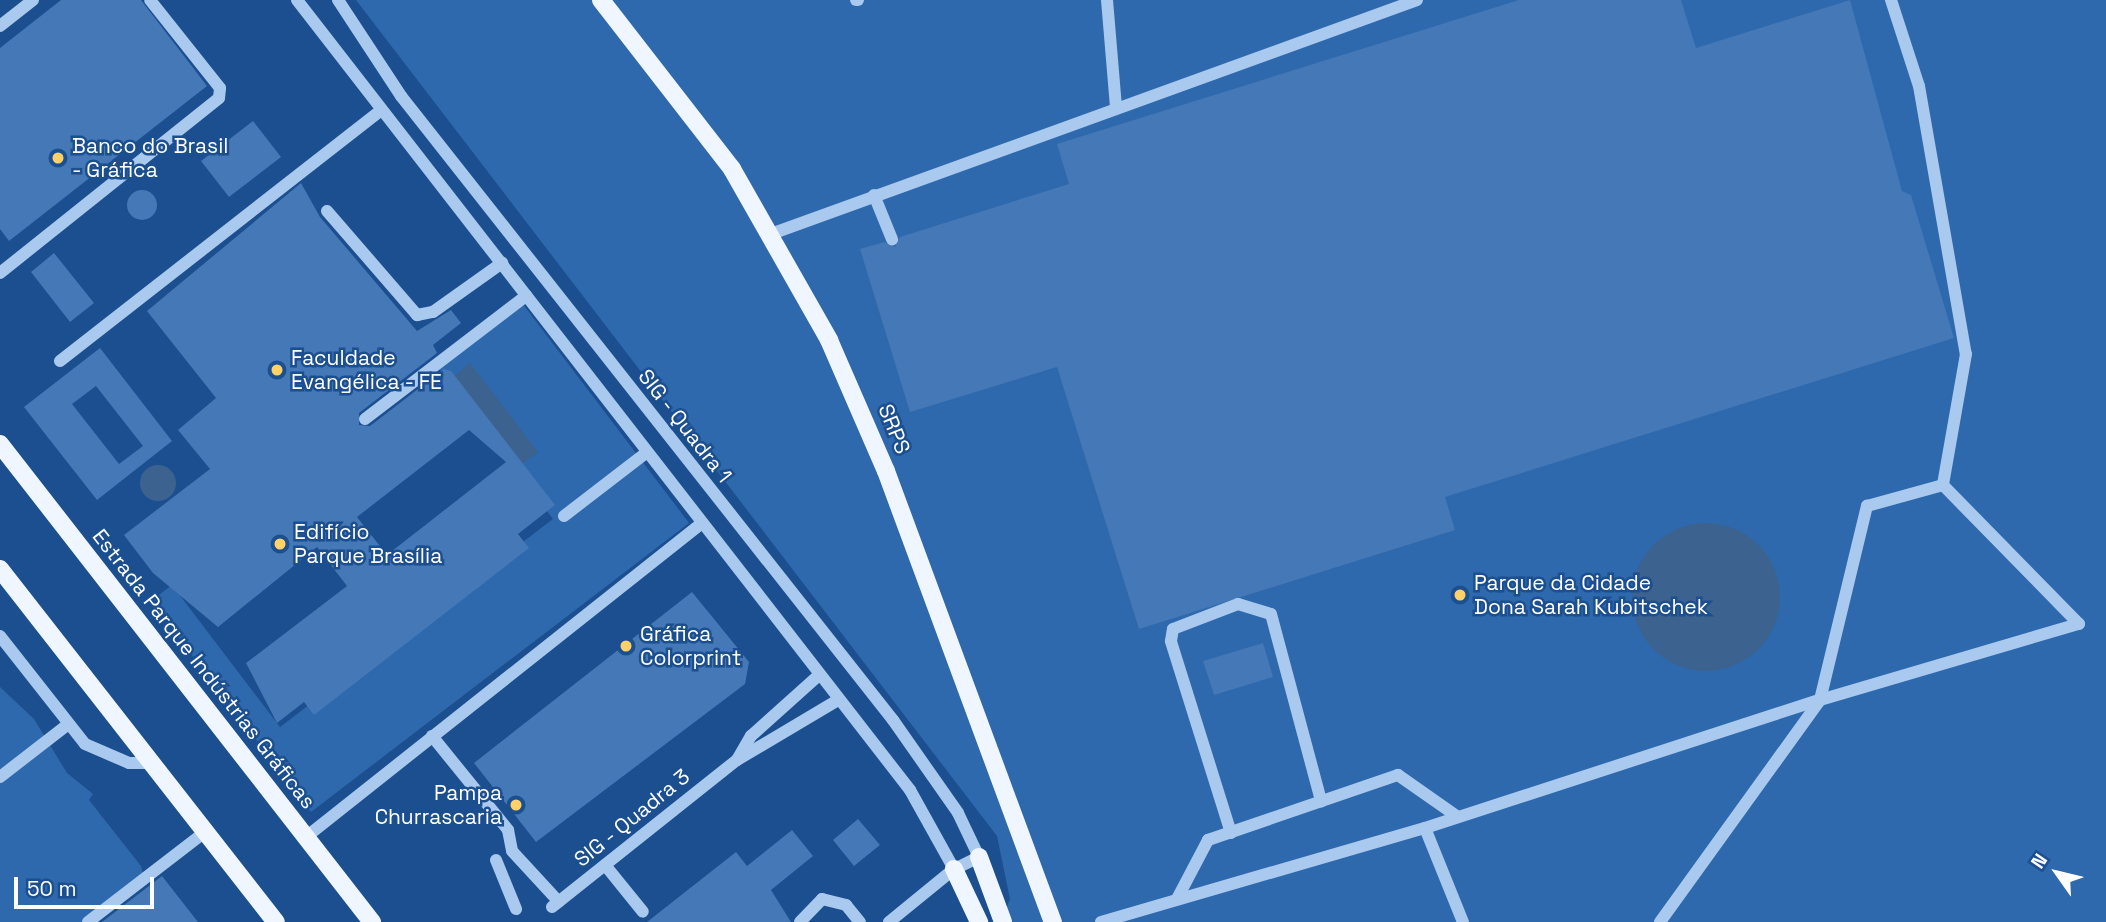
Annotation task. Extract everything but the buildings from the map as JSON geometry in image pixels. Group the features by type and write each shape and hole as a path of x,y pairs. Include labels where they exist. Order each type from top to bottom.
{"main road":[{"name":"SRPS","path":"601,0 699,122 771,234 867,422 1054,922"},
{"name":"Estrada Parque Indústrias Gráficas","path":"0,444 372,922"},
{"path":"0,569 276,922"},
{"path":"979,857 1003,922"},
{"path":"954,869 979,922"}],"street":[{"path":"0,26 33,0"},
{"path":"0,273 219,98 220,88 150,0"},
{"path":"297,0 918,801 954,869"},
{"name":"SIG - Quadra 1","path":"338,0 401,96 893,720 958,813 979,857"},
{"path":"1107,0 1116,108"},
{"path":"771,234 1417,0"},
{"path":"1891,0 1919,86 1966,354 1943,485"},
{"path":"60,361 381,110"},
{"path":"874,195 892,239"},
{"path":"327,211 417,315 433,312 502,263"},
{"path":"365,419 526,296"},
{"path":"564,516 647,452"},
{"path":"1101,922 1424,828 1820,700 2079,624 1943,485"},
{"path":"1660,922 1820,700 1867,506 1943,485"},
{"path":"306,837 702,523"},
{"path":"1231,833 1171,641 1173,629 1238,604 1271,614 1321,801"},
{"path":"0,636 67,725 102,753 151,762"},
{"name":"SIG - Quadra 3","path":"737,760 751,736 819,676"},
{"name":"SIG - Quadra 3","path":"432,736 508,830 512,851 556,904 737,760 838,700"},
{"path":"0,777 67,725"},
{"path":"1177,899 1208,840 1398,775 1458,817"},
{"path":"1424,828 1463,922"},
{"path":"88,922 205,832"},
{"path":"889,922 954,869 979,857"},
{"path":"496,860 516,909"},
{"path":"605,865 643,912"},
{"path":"800,922 821,899 846,905 860,922"}],"shaded area":[{"name":"Parque da Cidade Dona Sarah Kubitschek","path":"356,0 2106,0 2106,922 1001,922 1010,899 997,836"},
{"path":"522,303 689,523 311,812 151,601 172,585 280,727 553,519 438,367"},
{"path":"470,363 538,452 517,468 449,380"},
{"path":"158,465 171,470 176,483 171,496 158,501 145,496 140,483 145,470"},
{"path":"1706,523 1734,529 1758,545 1774,569 1780,597 1774,625 1758,649 1734,665 1706,671 1678,665 1654,649 1638,625 1632,597 1638,569 1654,545 1678,529"},
{"path":"0,687 34,719 67,773 93,794 89,800 141,866 144,877 87,922 0,922"}],"place":[{"name":"Banco do Brasil - Gráfica","path":"58,158"},
{"name":"Faculdade Evangélica - FE","path":"277,370"},
{"name":"Edifício Parque Brasília","path":"280,544"},
{"name":"Parque da Cidade Dona Sarah Kubitschek","path":"1460,595"},
{"name":"Gráfica Colorprint","path":"626,646"},
{"name":"Pampa Churrascaria","path":"516,805"}]}
